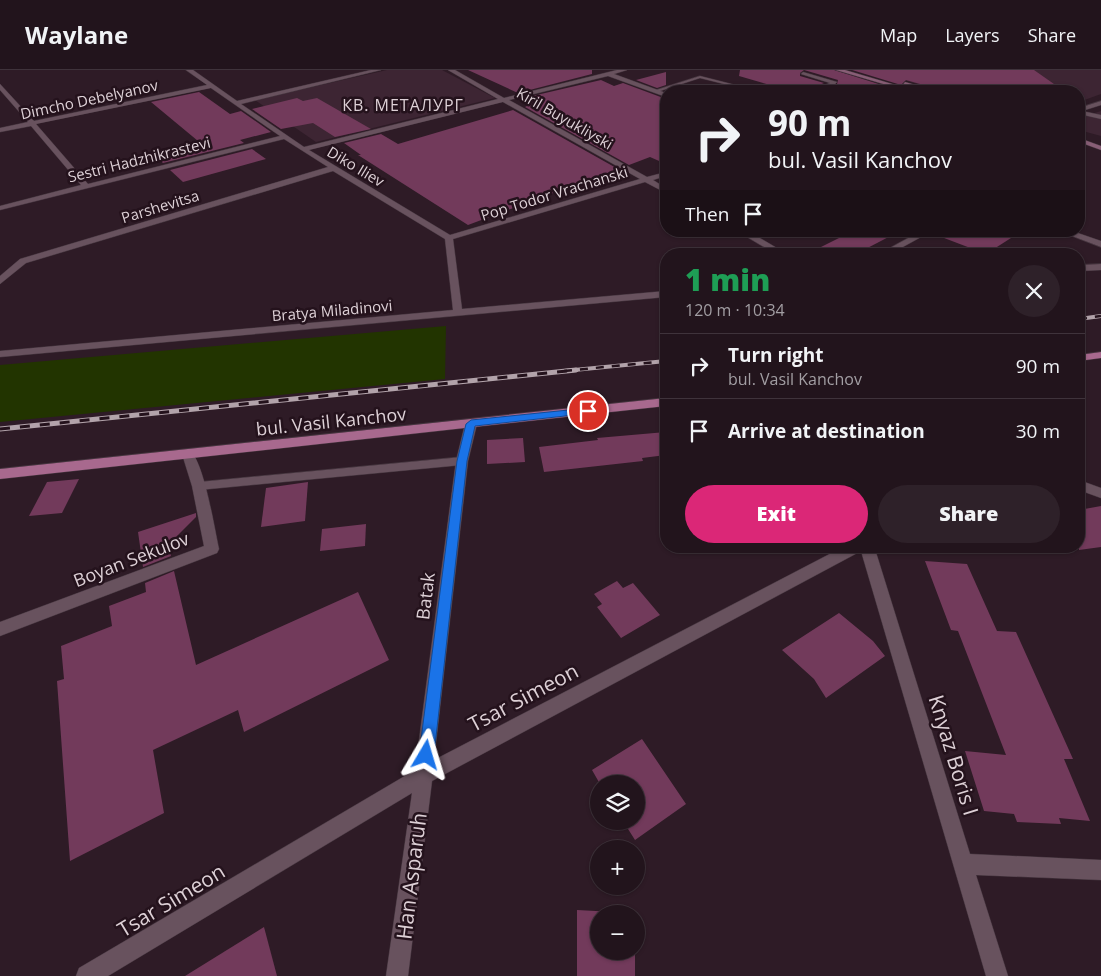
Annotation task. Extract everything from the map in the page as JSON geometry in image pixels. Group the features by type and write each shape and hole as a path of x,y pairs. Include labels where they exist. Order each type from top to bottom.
{"main road":[{"path":"839,70 893,85"},
{"path":"857,70 910,85"},
{"path":"1085,137 1101,143"},
{"path":"1085,142 1101,148"},
{"path":"1085,357 1101,356"},
{"name":"bul. Vasil Kanchov","path":"0,474 660,403"}],"street":[{"name":"Diko Iliev","path":"189,70 303,149 449,238"},
{"path":"236,103 378,70"},
{"name":"Kiril Buyukliyski","path":"451,70 660,188"},
{"path":"595,70 660,93"},
{"path":"303,149 624,70"},
{"path":"0,86 86,186"},
{"name":"Dimcho Debelyanov","path":"0,130 212,86"},
{"path":"1085,109 1101,103"},
{"path":"1085,113 1101,117"},
{"name":"Sestri Hadzhikrastevi","path":"0,208 285,137"},
{"name":"Parshevitsa","path":"0,281 23,261 334,168"},
{"name":"Pop Todor Vrachanski","path":"449,238 660,176"},
{"path":"753,237 772,248"},
{"path":"895,248 916,237"},
{"path":"1081,237 1101,244"},
{"path":"449,238 458,314"},
{"path":"1085,268 1101,267"},
{"name":"Bratya Miladinovi","path":"0,354 660,295"},
{"name":"Batak","path":"424,775 462,461 471,424"},
{"name":"Boyan Sekulov","path":"0,629 212,549 200,486 188,454"},
{"path":"1085,487 1101,493"},
{"name":"Tsar Simeon","path":"87,976 424,775 845,553"},
{"name":"Knyaz Boris I","path":"869,553 997,976"},
{"name":"Han Asparuh","path":"397,976 404,940 424,775"},
{"path":"963,864 1101,870"}],"lane":[{"path":"803,73 835,82 829,85"},
{"path":"674,85 700,77 734,85"},
{"path":"655,91 660,89"},
{"path":"200,486 462,461"}],"shaded area":[{"path":"387,70 442,70 495,98 316,142 255,100"},
{"path":"891,70 1101,70 1101,94 1085,100 1085,85 921,85 886,75"},
{"path":"1101,111 1101,136 1085,132 1085,116"}],"green space":[{"path":"446,326 445,379 0,422 0,365"}],"building":[{"path":"468,70 592,70 592,74 518,93"},
{"path":"740,70 804,70 800,73 800,76 824,83 819,85 770,85 739,76"},
{"path":"804,70 834,70 882,85 839,85 837,84 838,80"},
{"path":"852,70 1034,70 1055,85 924,85 906,80 901,85"},
{"path":"666,72 666,85 660,85 657,88 636,80"},
{"path":"601,80 614,86 623,83 660,97 660,161 650,157 629,165 525,107 529,105 521,102 533,99 528,97"},
{"path":"199,92 230,114 241,111 271,132 240,140 244,143 163,163 151,152 198,141 151,102"},
{"path":"297,98 303,101 317,98 371,129 335,137 313,123 281,129 252,109"},
{"path":"513,110 618,169 468,225 358,155 361,155 344,143 381,134 398,144"},
{"path":"252,149 266,159 183,182 170,170"},
{"path":"841,237 889,237 867,248 819,248"},
{"path":"941,237 1013,237 995,248 970,248"},
{"path":"660,433 660,456 642,458 643,461 544,472 539,447 598,440 597,438"},
{"path":"523,438 525,462 487,464 487,440"},
{"path":"79,479 62,513 29,516 47,482"},
{"path":"308,482 305,521 261,527 266,488"},
{"path":"1101,506 1101,547 1085,549 1085,509"},
{"path":"196,513 196,517 168,545 171,556 143,567 138,532"},
{"path":"366,524 365,546 320,551 322,529"},
{"path":"925,561 967,564 997,631 1016,632 1073,759 1064,759 1090,821 1059,818 1061,824 1017,822 1014,814 984,811 965,751 1006,755 958,631 951,630"},
{"path":"174,571 196,665 358,592 389,660 244,732 238,710 153,750 164,813 70,861 57,681 64,679 61,646 112,626 109,606 146,592 145,583"},
{"path":"617,581 623,588 633,583 660,615 621,638 597,607 602,604 594,594"},
{"path":"839,613 873,641 885,656 826,698 814,679 782,650"},
{"path":"642,739 686,804 635,840 629,830 645,830 645,775 595,775 592,770"},
{"path":"577,910 590,911 590,960 635,960 635,976 577,976"},
{"path":"264,927 277,976 185,976"}],"railway":[{"path":"1085,318 1101,316"},
{"path":"564,371 660,362"},
{"path":"0,429 576,370"}],"district":[{"name":"КВ. МЕТАЛУРГ","path":"403,105"}],"route":[{"path":"426,755 462,461 471,424 588,411"}]}
